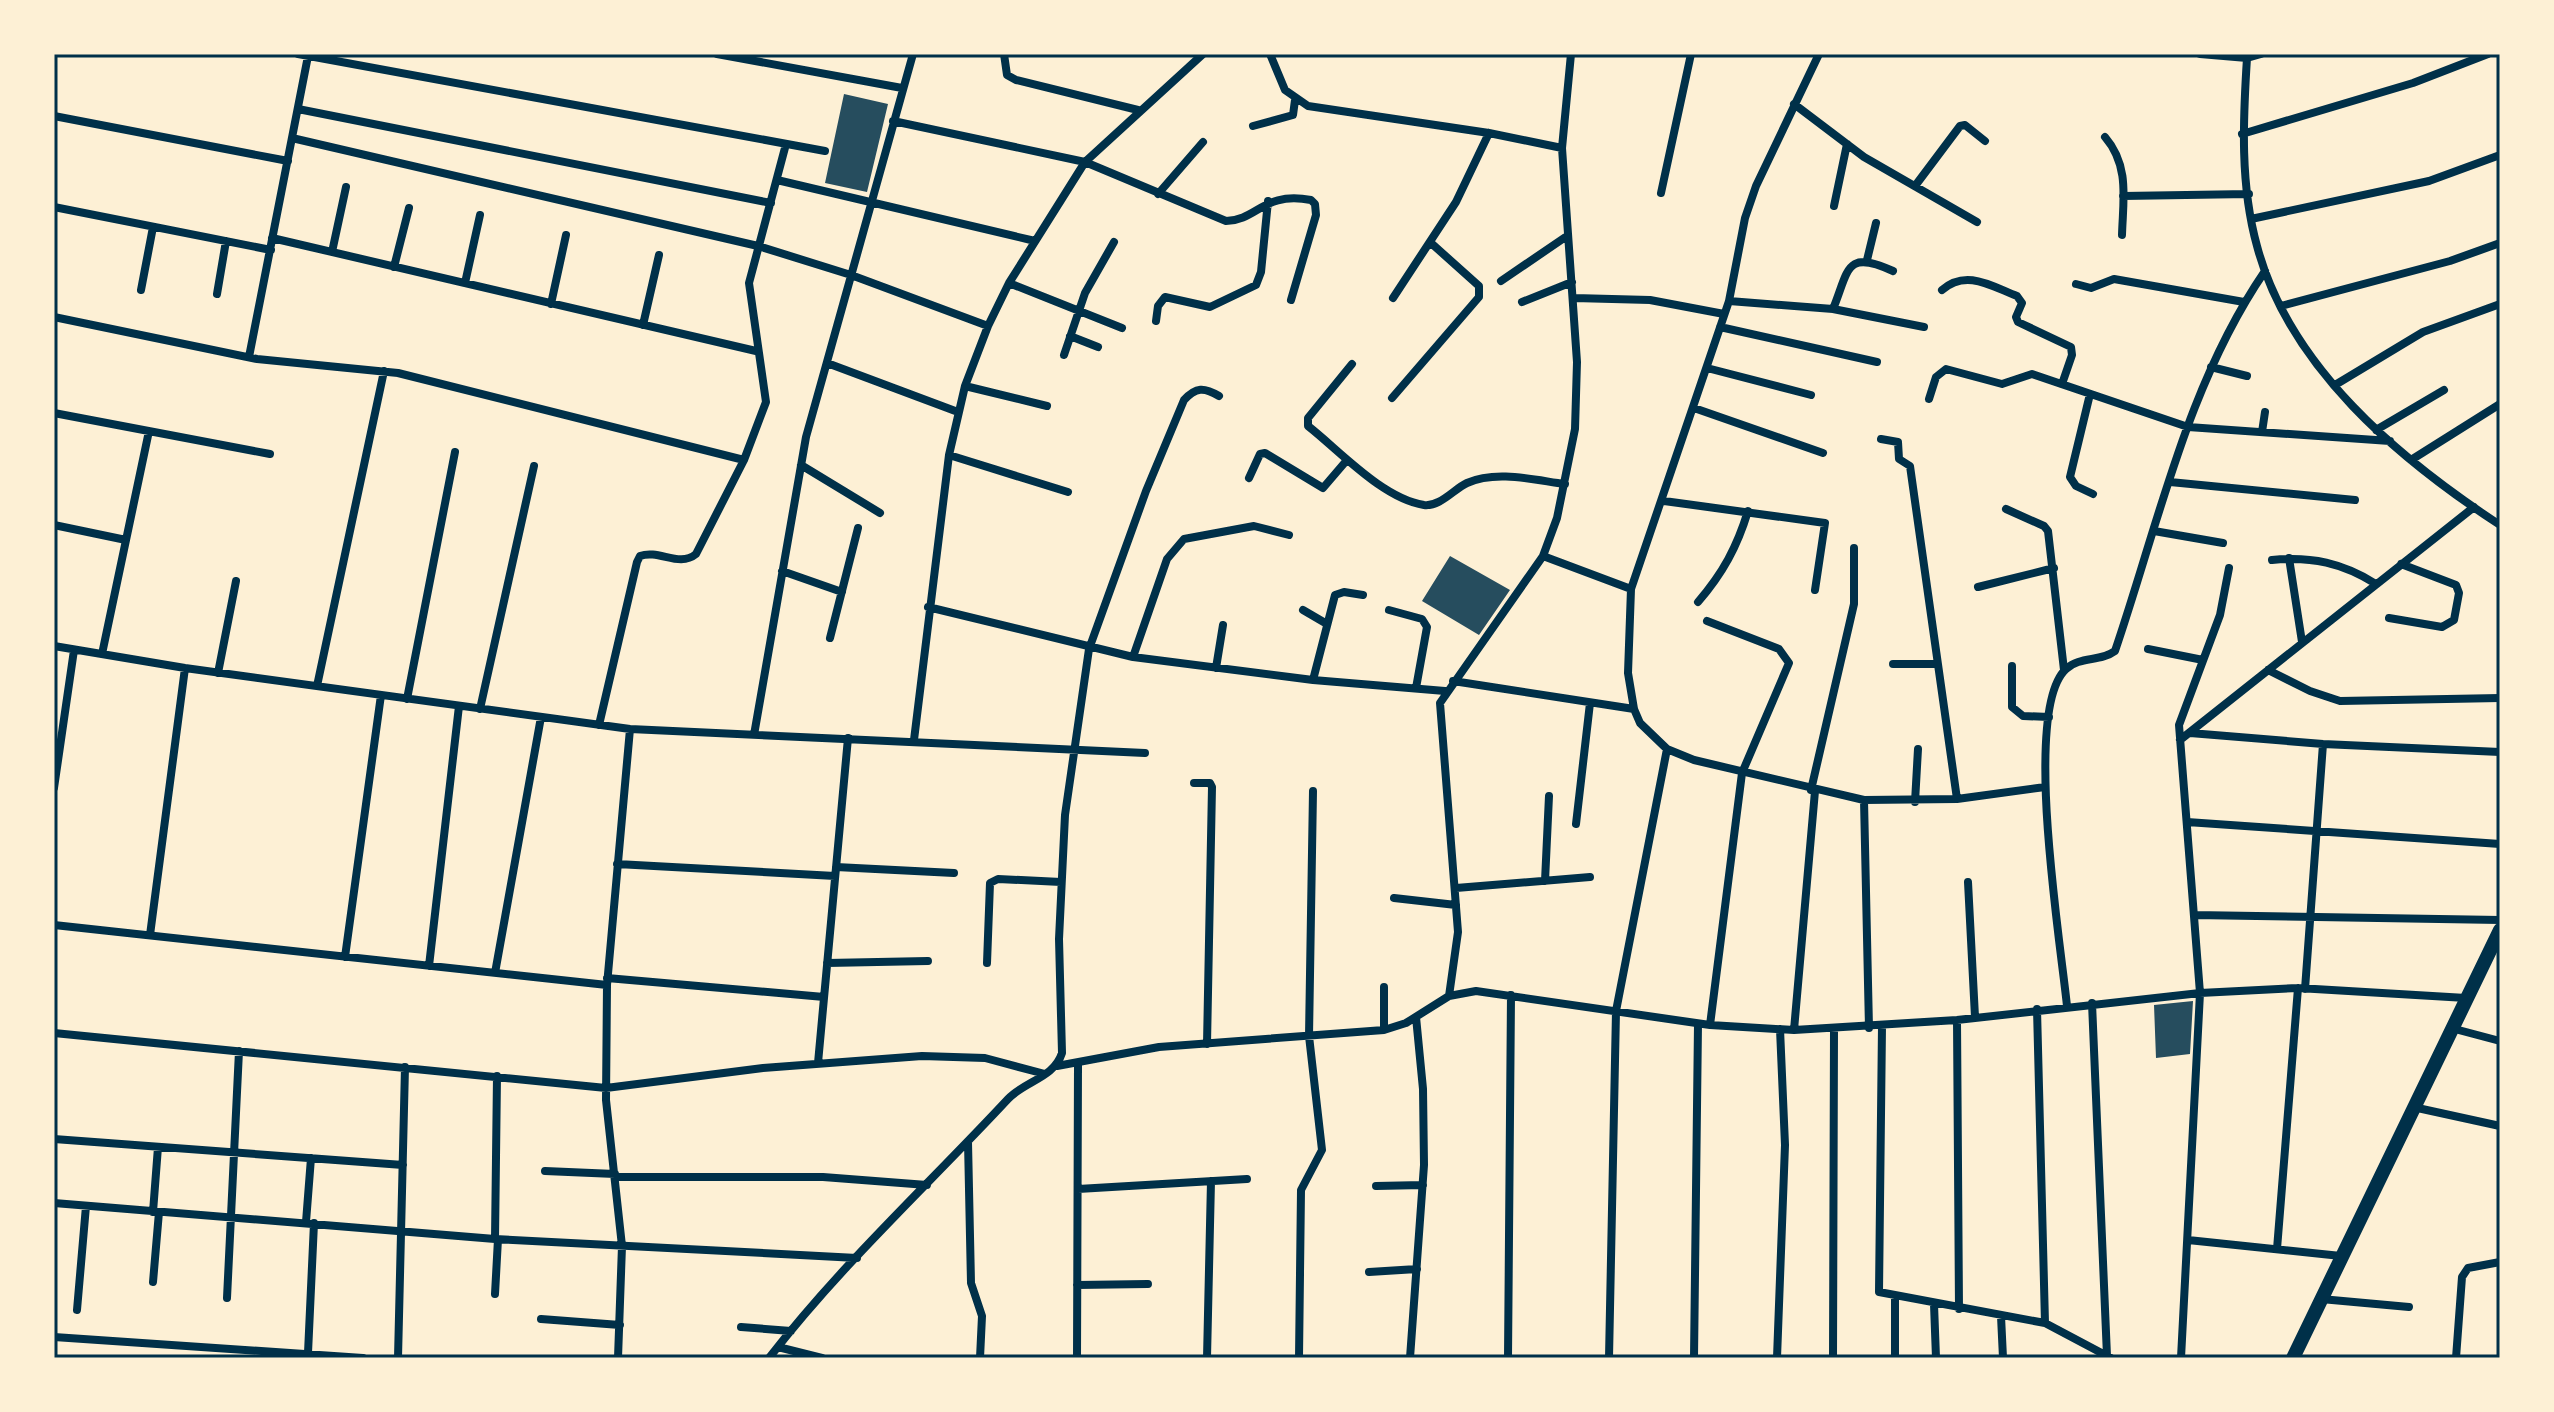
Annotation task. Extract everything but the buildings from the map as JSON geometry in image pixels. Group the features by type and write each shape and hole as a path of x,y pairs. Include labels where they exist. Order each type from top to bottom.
{"street":[{"path":"298,54 825,151"},
{"path":"717,54 902,88"},
{"path":"789,67 792,54"},
{"path":"754,735 801,465 913,54"},
{"path":"1004,54 1007,75 1016,80 1138,110"},
{"path":"914,740 949,455 965,386 988,326 1009,283 1085,162 1138,110 1203,54"},
{"path":"1270,54 1285,90 1295,100 1308,106 1489,133 1562,148"},
{"path":"1449,996 1457,948 1456,888 1439,719 1445,691 1543,556 1565,484 1575,429 1574,298 1562,148 1571,54"},
{"path":"1661,193 1691,54"},
{"path":"1819,54 1745,218 1729,301 1664,501 1631,589 1629,691 1634,709 1640,723 1667,749 1742,773 1864,800 1915,802 1957,799 2045,787"},
{"path":"2200,54 2247,58 2261,54"},
{"path":"2242,134 2413,83 2488,54"},
{"path":"249,357 308,56"},
{"path":"2247,58 2242,134 2251,219 2265,271 2281,306 2335,385 2376,430 2411,460 2500,525"},
{"path":"1253,126 1291,116 1295,100"},
{"path":"1794,104 1847,144 1977,222"},
{"path":"298,109 771,203"},
{"path":"54,116 288,161"},
{"path":"893,121 1085,162 1226,221 1239,219 1268,201 1305,198 1315,204 1316,215 1291,300"},
{"path":"1915,186 1960,126 1965,125 1985,141"},
{"path":"1393,298 1456,202 1489,133"},
{"path":"2105,137 2119,152 2123,196 2122,235"},
{"path":"292,138 758,246 851,275 988,326"},
{"path":"1158,194 1203,142"},
{"path":"599,725 640,556 648,553 683,560 693,557 744,460 767,392 756,351 749,283 786,144"},
{"path":"1834,206 1847,144"},
{"path":"2251,219 2429,181 2500,155"},
{"path":"777,180 1035,241"},
{"path":"332,252 346,187"},
{"path":"2123,196 2249,194"},
{"path":"1156,321 1158,306 1165,297 1210,307 1256,285 1261,272 1268,201"},
{"path":"54,207 271,250"},
{"path":"394,267 409,208"},
{"path":"465,283 480,215"},
{"path":"1867,260 1876,223"},
{"path":"141,290 153,227"},
{"path":"551,304 566,235"},
{"path":"1501,281 1567,236"},
{"path":"272,238 756,351"},
{"path":"217,294 226,241"},
{"path":"1064,355 1078,311 1114,242"},
{"path":"1392,398 1479,297 1479,286 1431,243"},
{"path":"2281,306 2450,261 2500,243"},
{"path":"643,325 659,255"},
{"path":"1833,309 1850,268 1857,261 1867,260 1893,271"},
{"path":"2064,670 2077,662 2105,658 2115,651 2188,427 2211,367 2244,302 2265,271"},
{"path":"1942,290 1953,280 1970,278 2017,296 2022,303 2016,317 2018,322 2071,347 2072,355 2062,384"},
{"path":"2076,284 2094,288 2114,279 2244,302"},
{"path":"1522,302 1572,282"},
{"path":"1009,283 1122,328"},
{"path":"1574,298 1650,300 1724,314"},
{"path":"1729,301 1833,309 1924,327"},
{"path":"2335,385 2423,332 2500,304"},
{"path":"54,317 249,357 384,371 744,460"},
{"path":"1720,327 1877,362"},
{"path":"1070,336 1098,347"},
{"path":"827,363 958,412"},
{"path":"1352,364 1307,422 1347,460 1382,484 1425,505 1437,503 1467,483 1481,479 1496,477 1565,484"},
{"path":"2211,367 2247,376"},
{"path":"1707,368 1811,395"},
{"path":"1929,399 1936,377 1946,369 2002,384 2032,374 2188,427 2390,441"},
{"path":"317,686 384,371"},
{"path":"965,386 1047,406"},
{"path":"1057,1066 1062,1053 1061,882 1073,748 1089,649 1146,491 1184,400 1193,390 1207,388 1219,396"},
{"path":"2376,430 2444,390"},
{"path":"2090,394 2070,477 2076,486 2093,494"},
{"path":"2411,460 2500,404"},
{"path":"1694,408 1823,453"},
{"path":"2262,432 2265,412"},
{"path":"54,413 270,454"},
{"path":"102,654 149,431"},
{"path":"1881,439 1898,442 1899,459 1910,466 1957,799"},
{"path":"407,699 455,452"},
{"path":"1249,478 1260,454 1265,453 1323,488 1347,460"},
{"path":"949,455 1068,492"},
{"path":"801,465 880,513"},
{"path":"480,709 534,466"},
{"path":"2170,482 2355,500"},
{"path":"1664,501 1825,523 1815,590"},
{"path":"2180,740 2474,507"},
{"path":"2006,509 2047,528 2054,568 2064,670 2055,690 2049,717 2045,787 2067,1006"},
{"path":"1698,602 1721,575 1738,545 1748,511"},
{"path":"2490,518 2500,513"},
{"path":"54,525 126,540"},
{"path":"1133,657 1167,559 1184,539 1254,526 1289,535"},
{"path":"830,638 858,528"},
{"path":"2154,531 2223,543"},
{"path":"1794,1030 1813,790 1854,604 1854,548"},
{"path":"1543,556 1631,589"},
{"path":"2272,560 2289,558 2331,563 2376,584"},
{"path":"2289,558 2302,642"},
{"path":"2389,618 2442,627 2454,620 2459,593 2456,585 2401,564"},
{"path":"1978,587 2054,568"},
{"path":"2181,1358 2200,993 2180,740 2182,711 2220,615 2229,568"},
{"path":"782,571 842,592"},
{"path":"218,673 236,581"},
{"path":"1313,680 1332,600 1338,592 1363,595"},
{"path":"928,607 1089,649 1133,657 1313,680 1445,691"},
{"path":"1303,610 1327,624"},
{"path":"1389,610 1422,619 1427,627 1416,688"},
{"path":"1707,621 1779,649 1789,663 1742,773 1710,1025"},
{"path":"1216,668 1223,625"},
{"path":"54,646 218,673 630,729 1145,753"},
{"path":"2148,649 2203,660"},
{"path":"54,788 74,650"},
{"path":"1893,664 1937,664"},
{"path":"2012,666 2012,707 2023,716 2049,717"},
{"path":"150,935 185,668"},
{"path":"2268,670 2310,691 2340,701 2500,698"},
{"path":"1453,681 1634,709"},
{"path":"345,957 381,695"},
{"path":"1576,824 1590,703"},
{"path":"429,966 459,706"},
{"path":"495,973 541,717"},
{"path":"618,1358 622,1246 606,1088 607,982 630,729"},
{"path":"2189,732 2323,744 2500,752"},
{"path":"818,1063 848,738"},
{"path":"2277,1249 2311,917 2323,744"},
{"path":"1609,1358 1616,1011 1667,749"},
{"path":"1915,802 1918,749"},
{"path":"1194,783 1210,783 1212,787 1207,1044"},
{"path":"1299,1358 1300,1202 1304,1179 1322,1150 1309,1036 1313,791"},
{"path":"1545,881 1549,796"},
{"path":"1864,800 1869,1028"},
{"path":"2187,822 2500,844"},
{"path":"617,864 954,873"},
{"path":"1456,888 1590,877"},
{"path":"987,963 990,883 998,879 1061,882"},
{"path":"1968,882 1975,1017"},
{"path":"1394,898 1456,905"},
{"path":"2194,915 2500,920"},
{"path":"54,925 495,973 824,997"},
{"path":"2293,1358 2500,931"},
{"path":"827,963 928,961"},
{"path":"1384,987 1384,1030"},
{"path":"769,1358 857,1258 1012,1095 1057,1066 1131,1051 1384,1030 1416,1017 1449,996 1494,991 1698,1024 1794,1030 1869,1028 2200,993 2302,988 2466,998"},
{"path":"1508,1358 1511,995"},
{"path":"2092,1003 2109,1357"},
{"path":"2037,1009 2045,1323"},
{"path":"1410,1358 1423,1185 1423,1089 1416,1017"},
{"path":"1957,1020 1959,1309"},
{"path":"1694,1358 1698,1024"},
{"path":"1882,1026 1879,1292 2045,1323 2109,1357"},
{"path":"2451,1028 2500,1041"},
{"path":"1777,1358 1785,1145 1780,1029"},
{"path":"1833,1358 1834,1029"},
{"path":"54,1033 606,1088 818,1063 953,1055 985,1058 1045,1074"},
{"path":"227,1298 239,1051"},
{"path":"1077,1358 1078,1064"},
{"path":"398,1358 405,1067"},
{"path":"495,1294 497,1076"},
{"path":"2413,1107 2500,1126"},
{"path":"54,1139 403,1165"},
{"path":"968,1142 971,1283 982,1316 980,1358"},
{"path":"153,1282 158,1147"},
{"path":"308,1353 311,1158"},
{"path":"545,1171 615,1176 823,1177 927,1185"},
{"path":"1078,1189 1247,1179"},
{"path":"1207,1358 1211,1181"},
{"path":"1376,1186 1423,1185"},
{"path":"54,1203 496,1239 857,1258"},
{"path":"77,1310 86,1206"},
{"path":"2188,1240 2341,1256"},
{"path":"2456,1358 2462,1277 2468,1268 2500,1262"},
{"path":"1369,1272 1417,1269"},
{"path":"1077,1285 1148,1284"},
{"path":"1895,1297 1895,1358"},
{"path":"2321,1299 2409,1307"},
{"path":"1934,1304 1936,1358"},
{"path":"2001,1316 2003,1358"},
{"path":"541,1319 620,1325"},
{"path":"741,1327 791,1331"},
{"path":"54,1337 363,1358"},
{"path":"778,1347 822,1358"}]}
